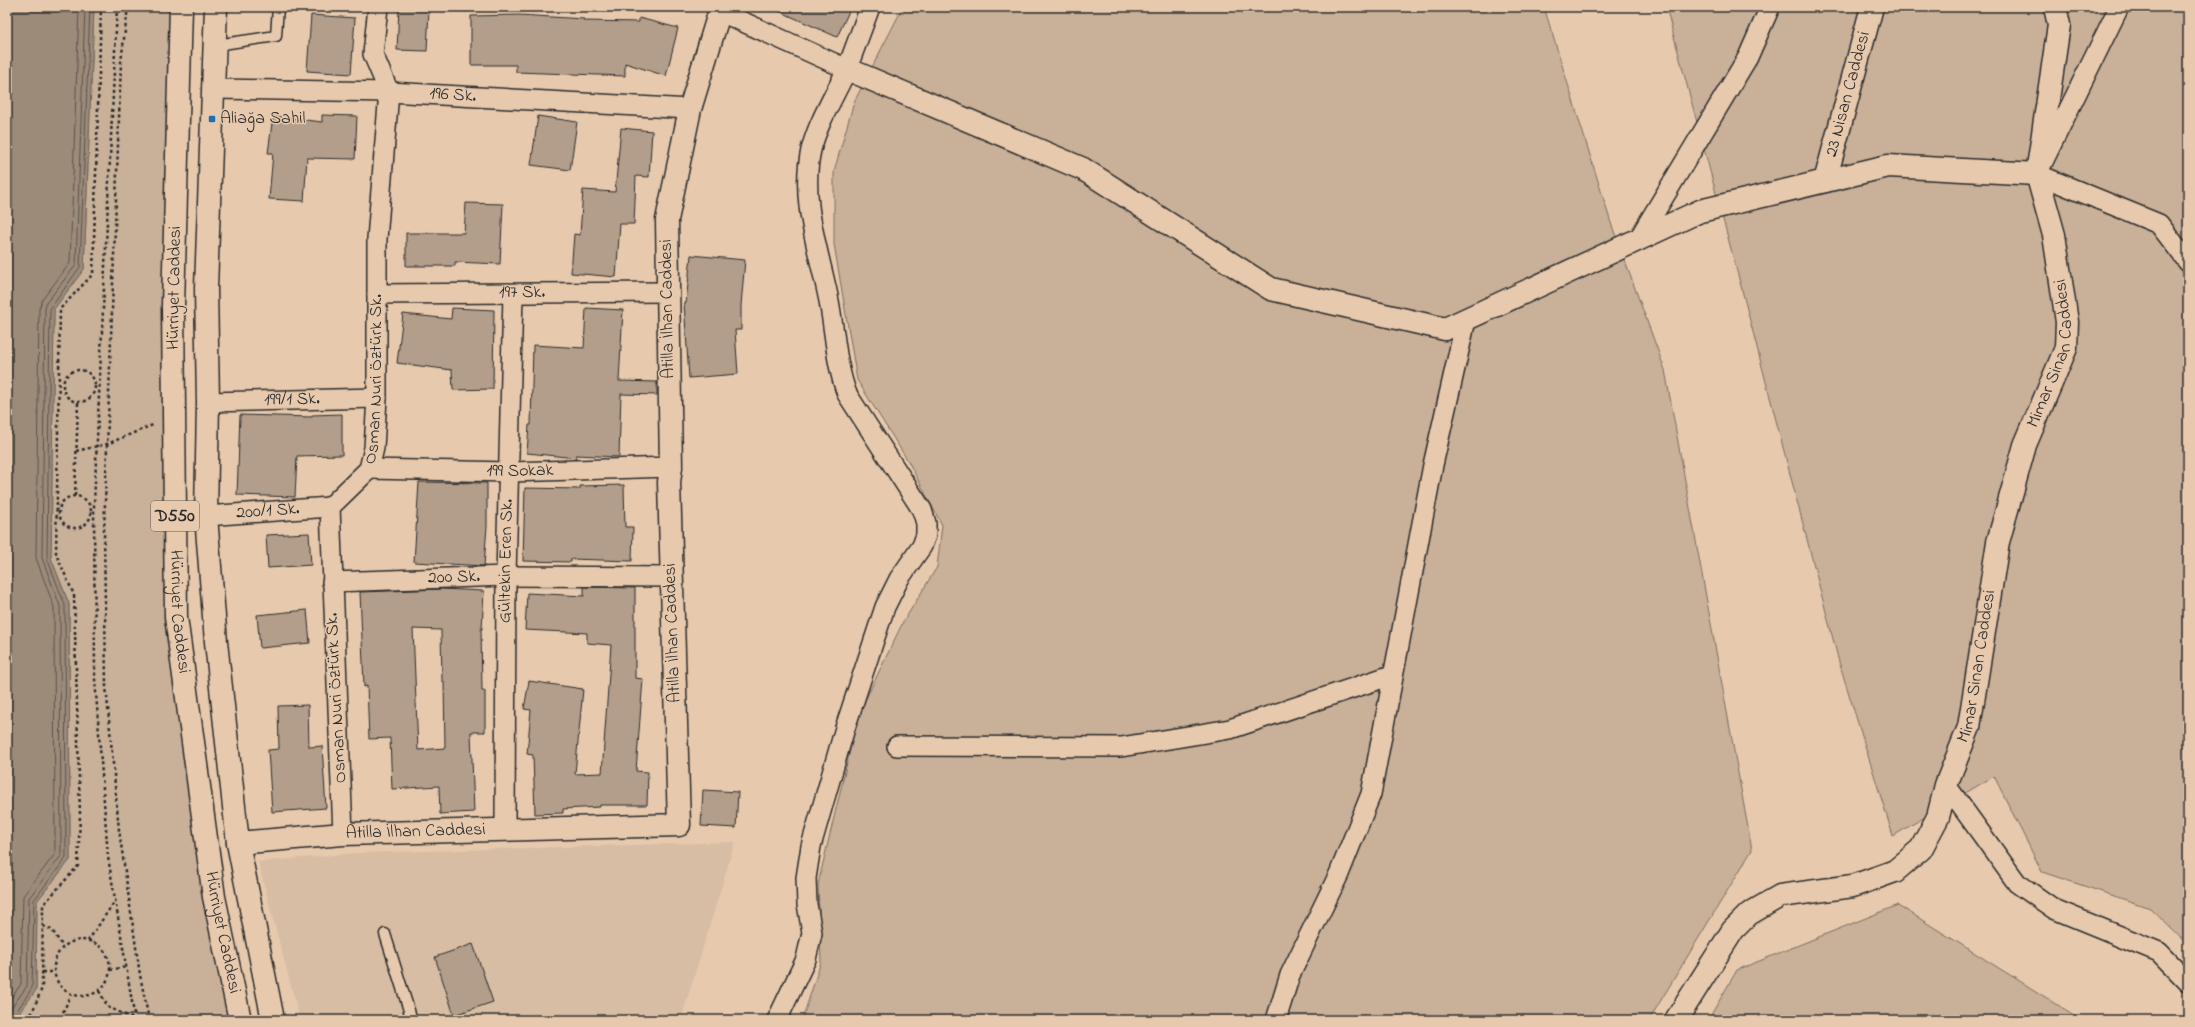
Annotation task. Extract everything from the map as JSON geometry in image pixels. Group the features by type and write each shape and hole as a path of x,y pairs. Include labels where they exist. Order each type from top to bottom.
{"main road":[{"name":"Hürriyet Caddesi","path":"181,7 173,306 176,617 214,896 240,1020"},
{"name":"Hürriyet Caddesi","path":"216,7 215,89 206,288 208,402 206,516 216,642 238,843 273,1020"},
{"name":"23 Nisan Caddesi","path":"1825,181 1872,7"},
{"path":"847,69 1084,169 1271,289 1445,329 1700,212 1888,166 2037,174 2059,25 2055,7"},
{"name":"Atilla İlhan Caddesi","path":"238,843 343,834 679,825 669,482 671,467 667,220 690,108 720,9"},
{"name":"Mimar Sinan Caddesi","path":"1676,1020 1733,930 1749,914 1780,896 1852,886 1894,871 1921,849 1938,817 1946,784 1969,727 1998,542 2025,445 2066,348 2068,322 2054,235 2037,174"}],"street":[{"name":"Osman Nuri Öztürk Sk.","path":"343,834 330,507 370,469 374,448 377,398 377,240 389,92 372,54 378,7"},
{"path":"777,1020 806,958 812,933 807,904 806,878 811,846 845,728 885,607 899,579 922,546 926,535 926,523 922,510 847,394 840,377 828,295 814,239 808,185 811,150 847,69 870,7"},
{"path":"1638,240 1748,57 1770,7"},
{"path":"2120,7 2037,174 2159,224 2188,262"},
{"path":"720,9 847,69"},
{"name":"196 Sk.","path":"215,89 389,92 690,108"},
{"name":"197 Sk.","path":"377,294 667,292"},
{"name":"Gültekin Eren Sk.","path":"505,829 506,576 510,472 513,294"},
{"path":"1276,1020 1290,975 1339,874 1371,794 1392,675 1433,465 1466,320"},
{"name":"199/1 Sk.","path":"208,402 377,398"},
{"name":"199 Sokak","path":"370,469 510,472 671,467"},
{"name":"200/1 Sk.","path":"206,516 330,507"},
{"name":"200 Sk.","path":"332,582 506,576 671,576"},
{"path":"896,746 1121,747 1230,729 1392,675"},
{"path":"1946,784 2017,883 2054,909 2159,952 2188,982"}],"lane":[{"path":"216,45 276,36 278,7"},
{"path":"385,934 412,1020"}],"path":[{"path":"29,1020 42,988 43,905 78,866 80,814 74,595 56,554 58,514 60,309 93,274 102,7"},
{"path":"117,7 97,386 93,513 95,680 108,857 134,1020"},
{"path":"128,7 121,62 104,531 106,686 119,830 140,975 149,1020"},
{"path":"78,370 88,373 97,386 92,396 88,400 78,402 68,398 63,389 63,384 68,374 78,370"},
{"path":"59,388 63,389"},
{"path":"75,496 78,402"},
{"path":"76,451 107,444 155,424"},
{"path":"58,514 65,500 75,496 85,499 89,503 93,513"},
{"path":"58,514 68,526 78,528 87,523 93,513"},
{"path":"88,941 115,900"},
{"path":"43,926 52,930 63,948"},
{"path":"88,941 103,950 108,957 110,970 105,984 99,991 85,996 71,994 63,989 57,981 54,972 56,959 63,948 70,943 88,941"},
{"path":"110,970 126,967"},
{"path":"42,972 54,972"},
{"path":"99,991 108,1007 134,1020"},
{"path":"55,1020 61,1017 71,994"}],"shaded area":[{"path":"94,7 181,7 176,617 240,1020 14,1020 36,990 37,901 70,860 69,604 51,558 54,309 84,269"},
{"path":"903,7 1544,7 1611,223 1665,370 1752,850 1649,1020 802,1020 821,962 818,884 859,713 902,624 937,567 942,525 908,461 857,380 834,244 834,171 854,102"},
{"path":"1666,7 2188,7 2188,945 2150,908 2042,872 1994,776 1893,836 1839,662 1742,290"},
{"path":"735,842 681,1020 300,1020 258,862 356,853"},
{"path":"1898,905 2082,1020 1708,1020 1737,970"}],"water":[{"path":"7,7 94,7 84,269 54,309 51,558 69,604 70,860 37,901 36,990 14,1020 7,1020"}],"building":[{"path":"770,7 851,7 837,37"},
{"path":"399,8 429,10 427,51 397,50"},
{"path":"311,15 355,18 351,74 307,71"},
{"path":"519,15 584,19 584,21 639,22 639,18 678,28 666,76 625,63 625,76 516,72 516,65 471,65 471,16"},
{"path":"322,115 357,116 355,159 307,158 304,201 269,199 273,153 268,153 273,116 322,122"},
{"path":"538,116 577,122 570,170 531,165"},
{"path":"621,128 652,131 649,177 636,176 634,224 620,224 616,277 571,273 574,234 580,235 583,190 615,192"},
{"path":"466,203 503,204 500,264 455,262 455,266 406,266 406,233 464,233"},
{"path":"691,255 745,260 741,305 741,330 735,330 738,374 689,378 684,303 686,303"},
{"path":"452,308 494,310 493,389 453,390 452,370 397,363 403,314 451,319"},
{"path":"586,308 623,310 619,381 657,382 657,395 621,394 619,457 576,455 576,458 527,453 529,425 531,425 533,345 584,348"},
{"path":"342,414 342,455 297,456 295,497 237,495 240,415 312,417 312,415"},
{"path":"419,482 487,483 487,526 484,566 414,562"},
{"path":"624,485 625,527 633,527 632,561 571,559 571,562 523,561 525,488 580,489 580,486"},
{"path":"309,533 311,565 268,568 266,535"},
{"path":"584,587 635,588 635,678 643,679 636,771 648,772 647,805 600,805 600,807 563,809 563,813 535,814 533,755 527,754 531,710 524,709 529,681 583,689 575,774 602,773 611,645 587,643 587,633 525,630 527,593 584,596"},
{"path":"442,589 484,591 481,629 482,691 485,691 485,732 471,732 474,812 440,814 439,786 392,789 390,738 369,739 367,686 364,687 360,592","holes":["413,629 441,630 442,681 444,681 445,748 418,750"]},
{"path":"307,610 310,643 260,648 257,615"},
{"path":"308,705 309,747 322,746 326,808 272,812 268,750 279,749 278,706"},
{"path":"703,790 738,792 736,828 701,826"},
{"path":"473,944 493,1002 454,1015 435,957"}],"place":[{"name":"Aliağa Sahil","path":"212,119"}]}
